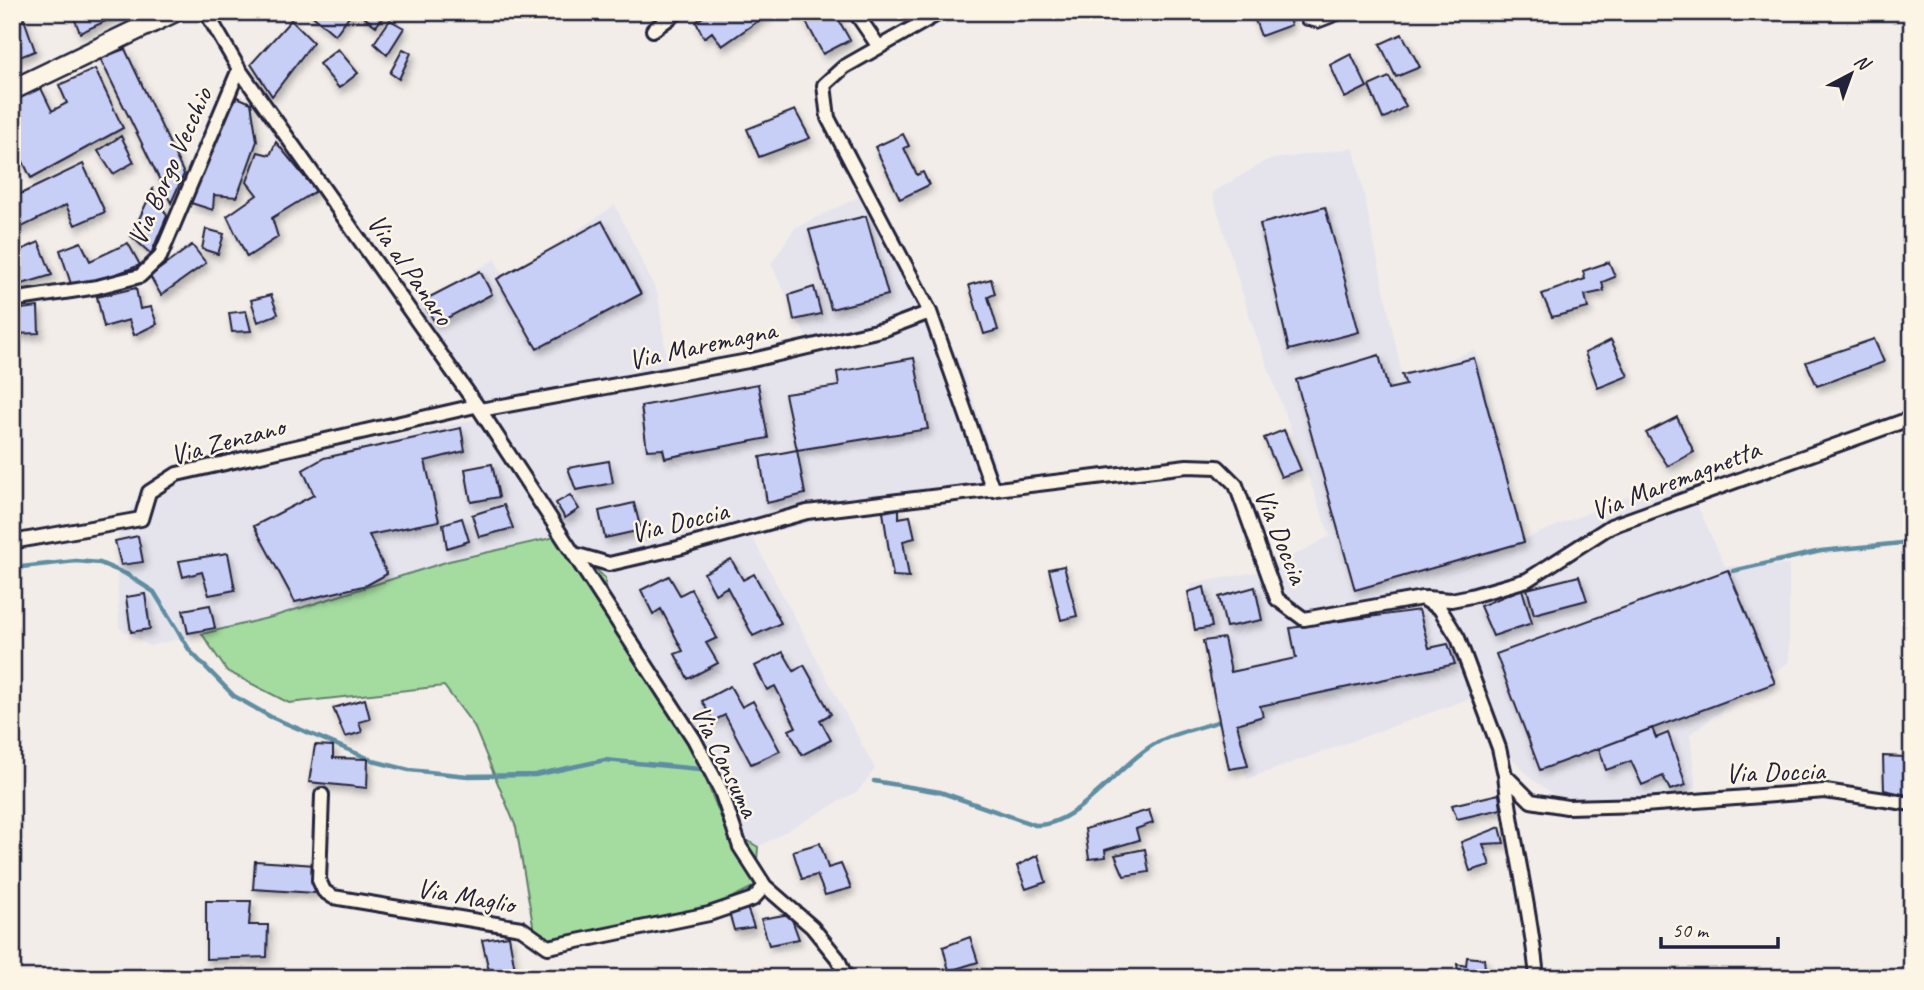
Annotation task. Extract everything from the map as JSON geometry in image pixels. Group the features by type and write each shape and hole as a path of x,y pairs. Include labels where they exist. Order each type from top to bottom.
{"main road":[{"path":"12,90 174,12"}],"street":[{"name":"Via al Panaro","path":"206,12 239,69 478,408 574,554"},
{"path":"653,30 678,12"},
{"path":"855,12 879,47"},
{"path":"941,12 844,67 824,85 828,118 930,312 993,490"},
{"name":"Via Borgo Vecchio","path":"12,300 97,288 140,276 160,257 239,69"},
{"name":"Via Maremagna","path":"478,408 748,361 885,330 930,312"},
{"name":"Via Zenzano","path":"12,542 141,519 149,492 177,474 478,408"},
{"name":"Via Maremagnetta","path":"1422,598 1451,600 1527,580 1611,526 1912,418"},
{"name":"Via Doccia","path":"574,554 609,564 807,512 1187,466 1218,467 1236,485 1277,599 1304,619 1422,598"},
{"name":"Via Consuma","path":"574,554 694,739 720,791 740,847 765,886 811,927 838,959 846,978"},
{"path":"1422,598 1440,609 1458,638 1499,748 1516,859 1531,917 1537,978"},
{"name":"Via Doccia","path":"1505,775 1531,800 1567,807 1644,805 1825,791 1912,804"},
{"name":"Via Maglio","path":"322,795 319,880 324,891 333,897 521,928 548,947 709,914 753,899 765,886"}],"lane":[{"path":"1303,12 1305,21 1318,24 1349,12"}],"shaded area":[{"path":"1354,148 1402,375 1475,350 1524,539 1683,474 1725,566 1789,565 1789,662 1690,734 1696,787 1671,801 1572,808 1532,779 1499,745 1477,696 1247,779 1215,690 1190,584 1266,570 1330,536 1251,321 1212,193 1267,160"},
{"path":"870,191 937,311 964,373 1004,488 863,504 822,520 752,537 875,769 858,791 758,847 725,827 721,814 560,536 449,561 272,617 149,646 119,628 116,545 121,521 146,489 213,471 488,417 405,311 495,259 502,274 538,257 615,205 658,295 669,380 814,354 771,264 795,228"}],"green space":[{"path":"560,536 605,578 606,601 693,748 725,827 758,847 755,886 663,932 536,942 516,827 474,726 444,686 289,703 227,671 202,634 272,617 449,561"}],"building":[{"path":"72,12 125,12 80,33"},
{"path":"308,12 352,12 335,35"},
{"path":"357,12 387,12 376,26"},
{"path":"710,12 771,12 722,46 712,32 704,38 696,22"},
{"path":"834,12 850,40 823,54 802,14"},
{"path":"1252,12 1286,12 1291,25 1261,36"},
{"path":"24,19 35,51 12,60 12,24"},
{"path":"291,20 313,42 272,96 251,64"},
{"path":"390,20 404,28 387,55 374,43"},
{"path":"1402,34 1420,67 1396,77 1380,44"},
{"path":"125,49 184,174 171,203 100,58"},
{"path":"338,49 358,73 339,88 319,64"},
{"path":"403,49 411,53 399,79 390,73"},
{"path":"1351,54 1367,87 1345,98 1330,65"},
{"path":"95,69 123,128 31,178 12,139 12,100 40,86 52,111 67,103 59,85"},
{"path":"1389,77 1406,106 1383,119 1369,86"},
{"path":"237,97 251,103 257,141 237,197 214,195 213,210 191,203 218,129"},
{"path":"795,110 810,138 759,157 747,129"},
{"path":"903,134 909,146 904,148 917,175 923,172 929,185 900,199 875,147"},
{"path":"121,136 134,162 113,174 98,151"},
{"path":"276,142 316,191 272,218 278,237 247,257 227,216 257,195 247,182 258,152 270,155"},
{"path":"83,164 105,212 75,225 66,205 12,232 12,198"},
{"path":"153,189 167,216 151,254 131,236"},
{"path":"1325,207 1359,332 1289,350 1260,224"},
{"path":"866,216 888,295 831,309 809,230"},
{"path":"602,221 641,294 537,349 497,279"},
{"path":"206,229 224,234 218,254 202,249"},
{"path":"39,242 52,275 12,287 12,254"},
{"path":"81,242 90,261 128,243 140,265 101,280 71,284 60,250"},
{"path":"192,245 206,263 161,295 150,276"},
{"path":"1609,262 1615,277 1602,282 1604,291 1585,295 1588,308 1552,317 1542,294 1585,279 1583,271"},
{"path":"480,271 492,294 436,324 422,301"},
{"path":"991,279 995,294 988,297 998,330 984,334 969,285"},
{"path":"814,287 821,314 794,320 789,295"},
{"path":"136,288 140,309 151,307 157,324 134,335 129,320 104,327 97,297"},
{"path":"271,295 278,314 258,322 251,300"},
{"path":"38,307 39,333 12,334 12,310"},
{"path":"246,311 251,331 232,332 229,313"},
{"path":"1874,339 1884,362 1817,386 1806,362"},
{"path":"1611,340 1628,376 1598,388 1585,353"},
{"path":"1379,355 1388,389 1406,385 1402,375 1474,358 1524,542 1355,590 1296,380"},
{"path":"914,358 928,429 797,450 785,394 839,386 837,372"},
{"path":"758,384 768,438 665,458 663,449 647,450 641,406"},
{"path":"1677,417 1694,452 1668,466 1646,433"},
{"path":"461,428 465,451 425,461 439,521 369,535 387,574 367,585 295,602 254,526 314,495 303,470 324,458"},
{"path":"1284,430 1301,470 1281,477 1264,438"},
{"path":"797,450 805,494 767,503 760,457"},
{"path":"609,461 613,483 576,490 568,468"},
{"path":"492,464 499,497 471,502 465,469"},
{"path":"570,495 579,509 565,518 556,503"},
{"path":"634,503 641,530 605,538 599,511"},
{"path":"504,505 513,528 479,537 472,515"},
{"path":"899,509 899,518 910,516 915,538 903,541 909,577 893,576 883,512"},
{"path":"462,518 469,541 447,548 443,524"},
{"path":"138,536 143,562 121,565 115,541"},
{"path":"228,553 235,590 209,595 202,572 183,577 179,561"},
{"path":"731,559 743,580 754,574 781,623 753,636 727,587 715,594 704,573"},
{"path":"1064,566 1077,616 1061,620 1049,569"},
{"path":"1728,570 1775,683 1540,770 1496,654"},
{"path":"669,576 680,595 691,589 717,638 706,643 718,663 688,679 675,654 683,651 661,609 653,614 641,590"},
{"path":"1579,576 1587,600 1534,614 1527,589"},
{"path":"1204,587 1212,627 1195,630 1188,592"},
{"path":"1255,587 1262,620 1226,627 1219,597"},
{"path":"1522,589 1532,623 1493,636 1480,606"},
{"path":"145,594 150,629 131,632 126,597"},
{"path":"210,605 215,628 188,633 183,610"},
{"path":"1419,610 1429,648 1448,644 1455,664 1260,706 1263,716 1237,724 1248,766 1229,769 1203,641 1224,638 1231,672 1296,658 1290,628"},
{"path":"783,652 794,671 804,665 831,714 820,720 831,740 802,755 789,730 796,727 775,686 767,690 755,666"},
{"path":"730,686 742,707 753,701 780,751 751,764 725,715 713,721 702,701"},
{"path":"365,699 370,719 359,722 362,732 345,737 333,708"},
{"path":"1652,728 1656,738 1668,733 1686,785 1670,790 1663,776 1642,785 1631,761 1606,770 1599,748"},
{"path":"315,745 333,746 333,758 368,759 367,788 309,782"},
{"path":"1883,756 1905,757 1904,776 1912,777 1912,796 1884,790"},
{"path":"1499,794 1501,809 1457,819 1452,805"},
{"path":"1149,810 1153,823 1136,829 1139,840 1105,850 1106,857 1089,859 1085,829"},
{"path":"1500,827 1504,843 1483,844 1490,865 1470,871 1461,842"},
{"path":"820,843 828,868 841,864 851,888 825,895 817,875 802,879 793,851"},
{"path":"1145,849 1149,872 1124,876 1115,855"},
{"path":"1038,855 1046,882 1026,889 1017,866"},
{"path":"255,861 316,865 315,893 253,889"},
{"path":"206,901 251,901 249,925 268,925 267,957 206,959"},
{"path":"746,905 754,927 734,930 729,912"},
{"path":"790,914 799,939 769,945 761,919"},
{"path":"509,936 515,970 490,975 482,940"},
{"path":"970,937 978,962 949,971 943,947"},
{"path":"1467,957 1484,959 1486,978 1459,978 1457,964 1466,966"}],"waterway":[{"path":"1733,571 1821,551 1912,542"},
{"path":"12,568 76,561 100,563 126,574 154,592 190,651 234,696 271,717 377,762 409,770 468,776 535,775 605,760 699,769"},
{"path":"874,781 940,792 1035,825 1051,823 1083,805 1129,763 1158,742 1220,721"}]}
